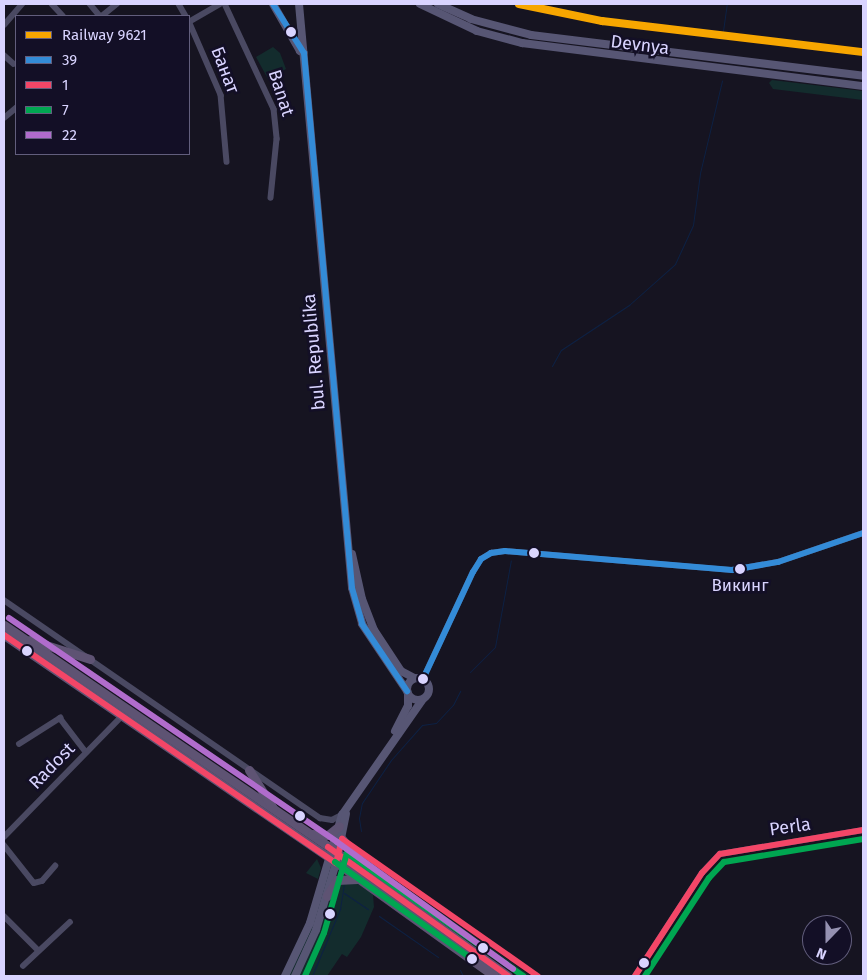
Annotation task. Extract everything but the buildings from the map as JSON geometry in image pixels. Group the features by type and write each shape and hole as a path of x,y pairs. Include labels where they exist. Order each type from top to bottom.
{"main road":[{"path":"4,624 310,834 357,879 494,976"},
{"path":"4,635 122,716 381,885 508,976"},
{"path":"24,638 90,659"},
{"path":"249,770 275,810"},
{"path":"310,834 328,835 339,826"},
{"path":"342,839 381,885"},
{"path":"326,896 337,880 357,879"}],"street":[{"path":"4,25 22,4"},
{"path":"52,4 62,15"},
{"path":"90,4 100,15"},
{"path":"102,15 117,4"},
{"path":"179,4 185,15"},
{"path":"190,20 220,4"},
{"name":"Banat","path":"225,4 274,109 277,139 271,198"},
{"path":"273,4 300,52 304,52"},
{"name":"bul. Republika","path":"299,4 345,516 367,615 401,671 414,678"},
{"name":"Devnya","path":"420,4 478,31 522,43 863,86"},
{"name":"Devnya","path":"438,4 477,21 531,35 863,76"},
{"name":"Банат","path":"190,23 222,95 227,162"},
{"path":"4,55 14,64"},
{"path":"4,118 15,109"},
{"path":"345,516 351,578 360,616 376,648 407,692 414,700 423,699"},
{"path":"423,679 473,572 481,559 491,553 505,551 732,570 778,562 863,533"},
{"path":"4,600 320,818 332,820 342,815"},
{"path":"388,746 408,706 407,684 414,678 423,679"},
{"path":"295,976 312,941 326,896 342,815 388,746 429,691 423,679"},
{"name":"Radost","path":"4,837 122,716"},
{"path":"19,744 60,718 86,752"},
{"path":"286,976 310,924 342,839 348,805"},
{"name":"Perla","path":"635,976 702,873 720,854 863,830"},
{"path":"4,845 34,883 42,881 55,866"},
{"path":"4,916 38,950"},
{"path":"23,966 38,950 50,944 70,922"}],"green space":[{"path":"273,47 280,53 286,69 268,79 256,57"},
{"path":"772,80 863,91 863,100 773,89 769,83"},
{"path":"354,849 369,862 531,976 517,976 483,946 362,861"},
{"path":"317,859 321,868 318,879 306,873"},
{"path":"326,871 333,873 327,893 344,877 365,884 373,895 374,907 361,937 347,957 342,954 327,976 285,976 305,937"}],"waterway":[{"path":"723,31 727,4"},
{"path":"552,366 561,350 629,305 675,264 693,225 700,173 722,81"},
{"path":"470,672 495,647 511,560"},
{"path":"361,831 359,818 362,803 391,760 422,725 436,723 453,705 460,691"},
{"path":"312,976 340,909 344,885"},
{"path":"344,893 368,909"},
{"path":"379,916 438,957"},
{"path":"460,970 463,976"}],"rail line":[{"name":"9621","path":"519,4 602,21 863,52"}],"transit line":[{"name":"39","path":"273,4 304,53"},
{"name":"39","path":"304,53 352,588 362,624 407,691"},
{"name":"39","path":"423,679 473,572 481,559 491,553 505,551 732,570 778,562 863,533"},
{"name":"22","path":"9,618 337,842 513,969"},
{"name":"1","path":"4,635 336,863 342,839 538,976"},
{"name":"1","path":"635,976 702,873 720,854 863,830"},
{"name":"7","path":"645,976 709,878 724,862 863,839"},
{"name":"1","path":"328,847 508,976"},
{"name":"7","path":"305,976 324,933 347,853 523,976"},
{"name":"7","path":"335,862 472,959"}],"place":[{"name":"Викинг","path":"740,569"}]}
